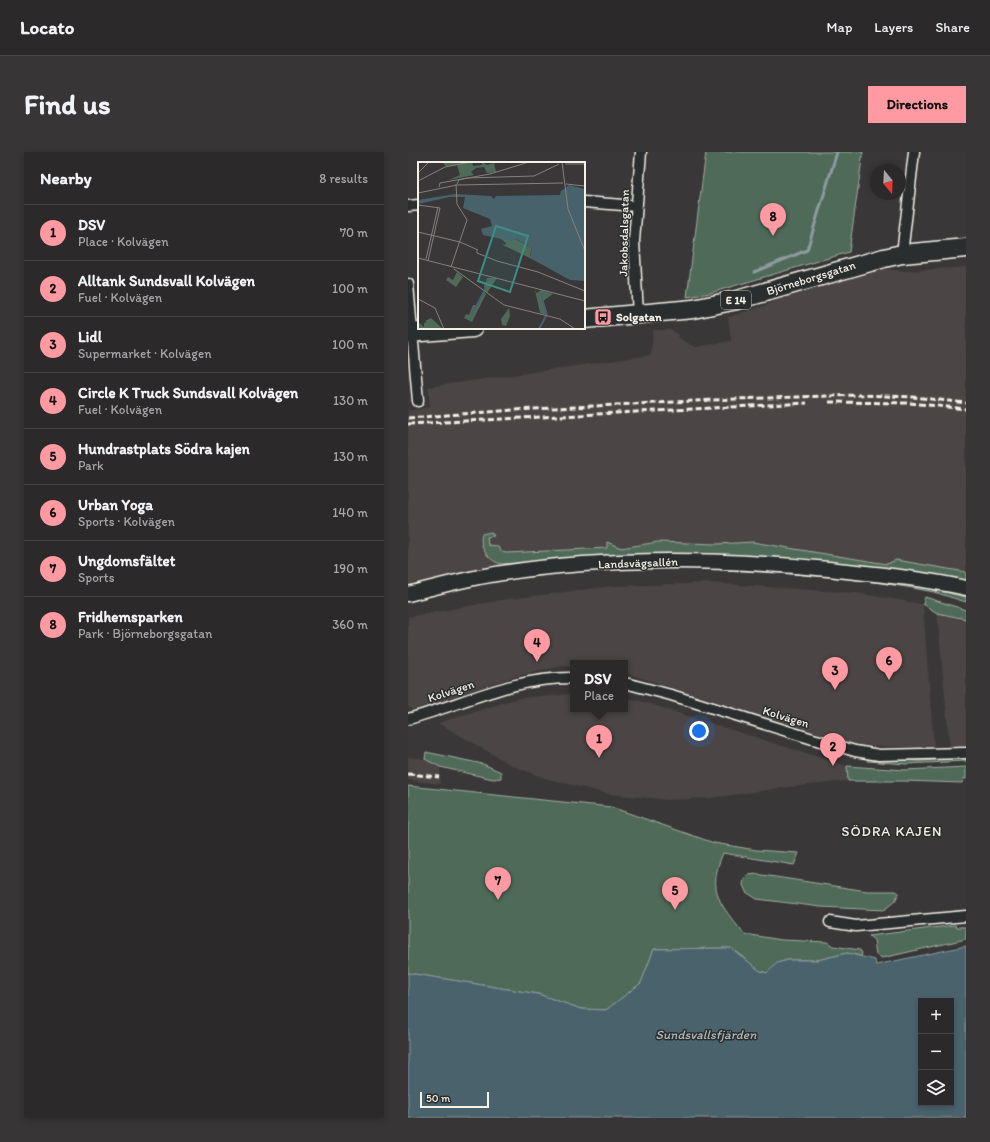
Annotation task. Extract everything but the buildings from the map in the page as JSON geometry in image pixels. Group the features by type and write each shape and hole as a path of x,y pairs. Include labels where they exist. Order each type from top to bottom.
{"highway":[{"name":"Björneborgsgatan","path":"585,319 693,309 737,300 855,265 902,254 966,248"},
{"path":"410,333 460,329"}],"main road":[{"name":"Landsvägsallén","path":"408,594 478,577 513,572 628,562 719,562 870,573 897,576 966,588"},
{"name":"Landsvägsallén","path":"870,573 966,595"}],"street":[{"name":"Jakobsdalsgatan","path":"638,315 635,261 636,206 641,152"},
{"path":"902,254 914,152"},
{"path":"585,202 636,206"},
{"path":"408,206 418,205"},
{"path":"408,284 410,333 418,401"},
{"name":"Kolvägen","path":"408,719 514,684 544,679 570,678"},
{"name":"Kolvägen","path":"628,684 671,695 855,751 879,755 966,753"},
{"path":"830,922 856,926 966,916"}],"shaded area":[{"path":"966,267 966,579 813,561 706,556 575,559 517,563 408,584 408,406 409,411 430,407 428,387 651,355 653,330 671,330 678,334 679,338 695,347 731,341 728,317 764,306 792,292 875,268 904,271"},
{"path":"712,583 856,593 923,604 934,748 869,746 846,742 628,674 628,660 570,660 570,667 563,666 513,677 413,710 408,707 408,617 501,600 612,586"},
{"path":"937,613 966,619 966,749 950,750"},
{"path":"570,694 570,712 628,712 628,698 637,700 847,766 848,781 789,787 711,798 669,800 608,794 544,778 513,766 438,723 518,698"},
{"path":"408,757 425,759 440,767 440,784 408,780"}],"green space":[{"path":"706,152 863,152 849,252 710,293 687,297"},
{"path":"491,532 494,536 487,537 488,545 497,546 502,552 506,553 607,548 607,542 621,548 658,542 717,544 752,542 887,564 896,560 966,572 966,582 813,561 706,556 575,559 501,564 492,560 483,548 481,539 482,534"},
{"path":"720,568 811,573 902,584 966,597 966,602 934,592 881,583 800,575 720,570"},
{"path":"925,597 966,610 966,619 937,613 923,604"},
{"path":"426,752 483,764 501,772 501,778 493,779 440,767 425,759"},
{"path":"966,758 966,761 906,764 867,761 868,759 920,761"},
{"path":"847,766 905,770 966,767 966,779 963,779 962,783 848,781"},
{"path":"408,786 611,807 714,843 756,850 799,853 794,865 723,853 718,866 716,888 718,897 723,906 744,934 782,940 827,942 833,946 860,950 862,953 861,956 847,953 818,960 788,960 777,963 767,973 760,971 731,948 654,949 641,983 606,1010 581,1009 538,994 408,973"},
{"path":"756,874 867,891 896,891 899,893 895,901 884,910 821,907 757,899 746,892 743,885 744,879 749,875"},
{"path":"955,925 957,927 966,927 966,939 882,958 876,955 874,940 869,936"}],"water":[{"name":"Sundsvallsfjärden","path":"966,946 966,1118 408,1118 408,973 538,994 581,1009 606,1010 641,983 654,949 731,948 760,971 767,973 777,963 788,960 818,960 847,953 875,960 876,965"}],"waterway":[{"path":"754,272 807,250 837,152"}],"railway":[{"path":"408,418 514,410 735,399 859,395 913,397 966,403"},
{"path":"829,402 910,403 966,409"},
{"path":"408,424 807,403"},
{"path":"408,774 439,777"}],"place":[{"name":"Fridhemsparken","path":"773,236"},
{"name":"Solgatan","path":"603,317"},
{"name":"Circle K Truck Sundsvall Kolvägen","path":"537,662"},
{"name":"Urban Yoga","path":"889,680"},
{"name":"Lidl","path":"835,690"},
{"name":"DSV","path":"599,758"},
{"name":"Alltank Sundsvall Kolvägen","path":"833,766"},
{"name":"Ungdomsfältet","path":"498,900"},
{"name":"Hundrastplats Södra kajen","path":"675,910"}],"district":[{"name":"SÖDRA KAJEN","path":"892,831"}]}
